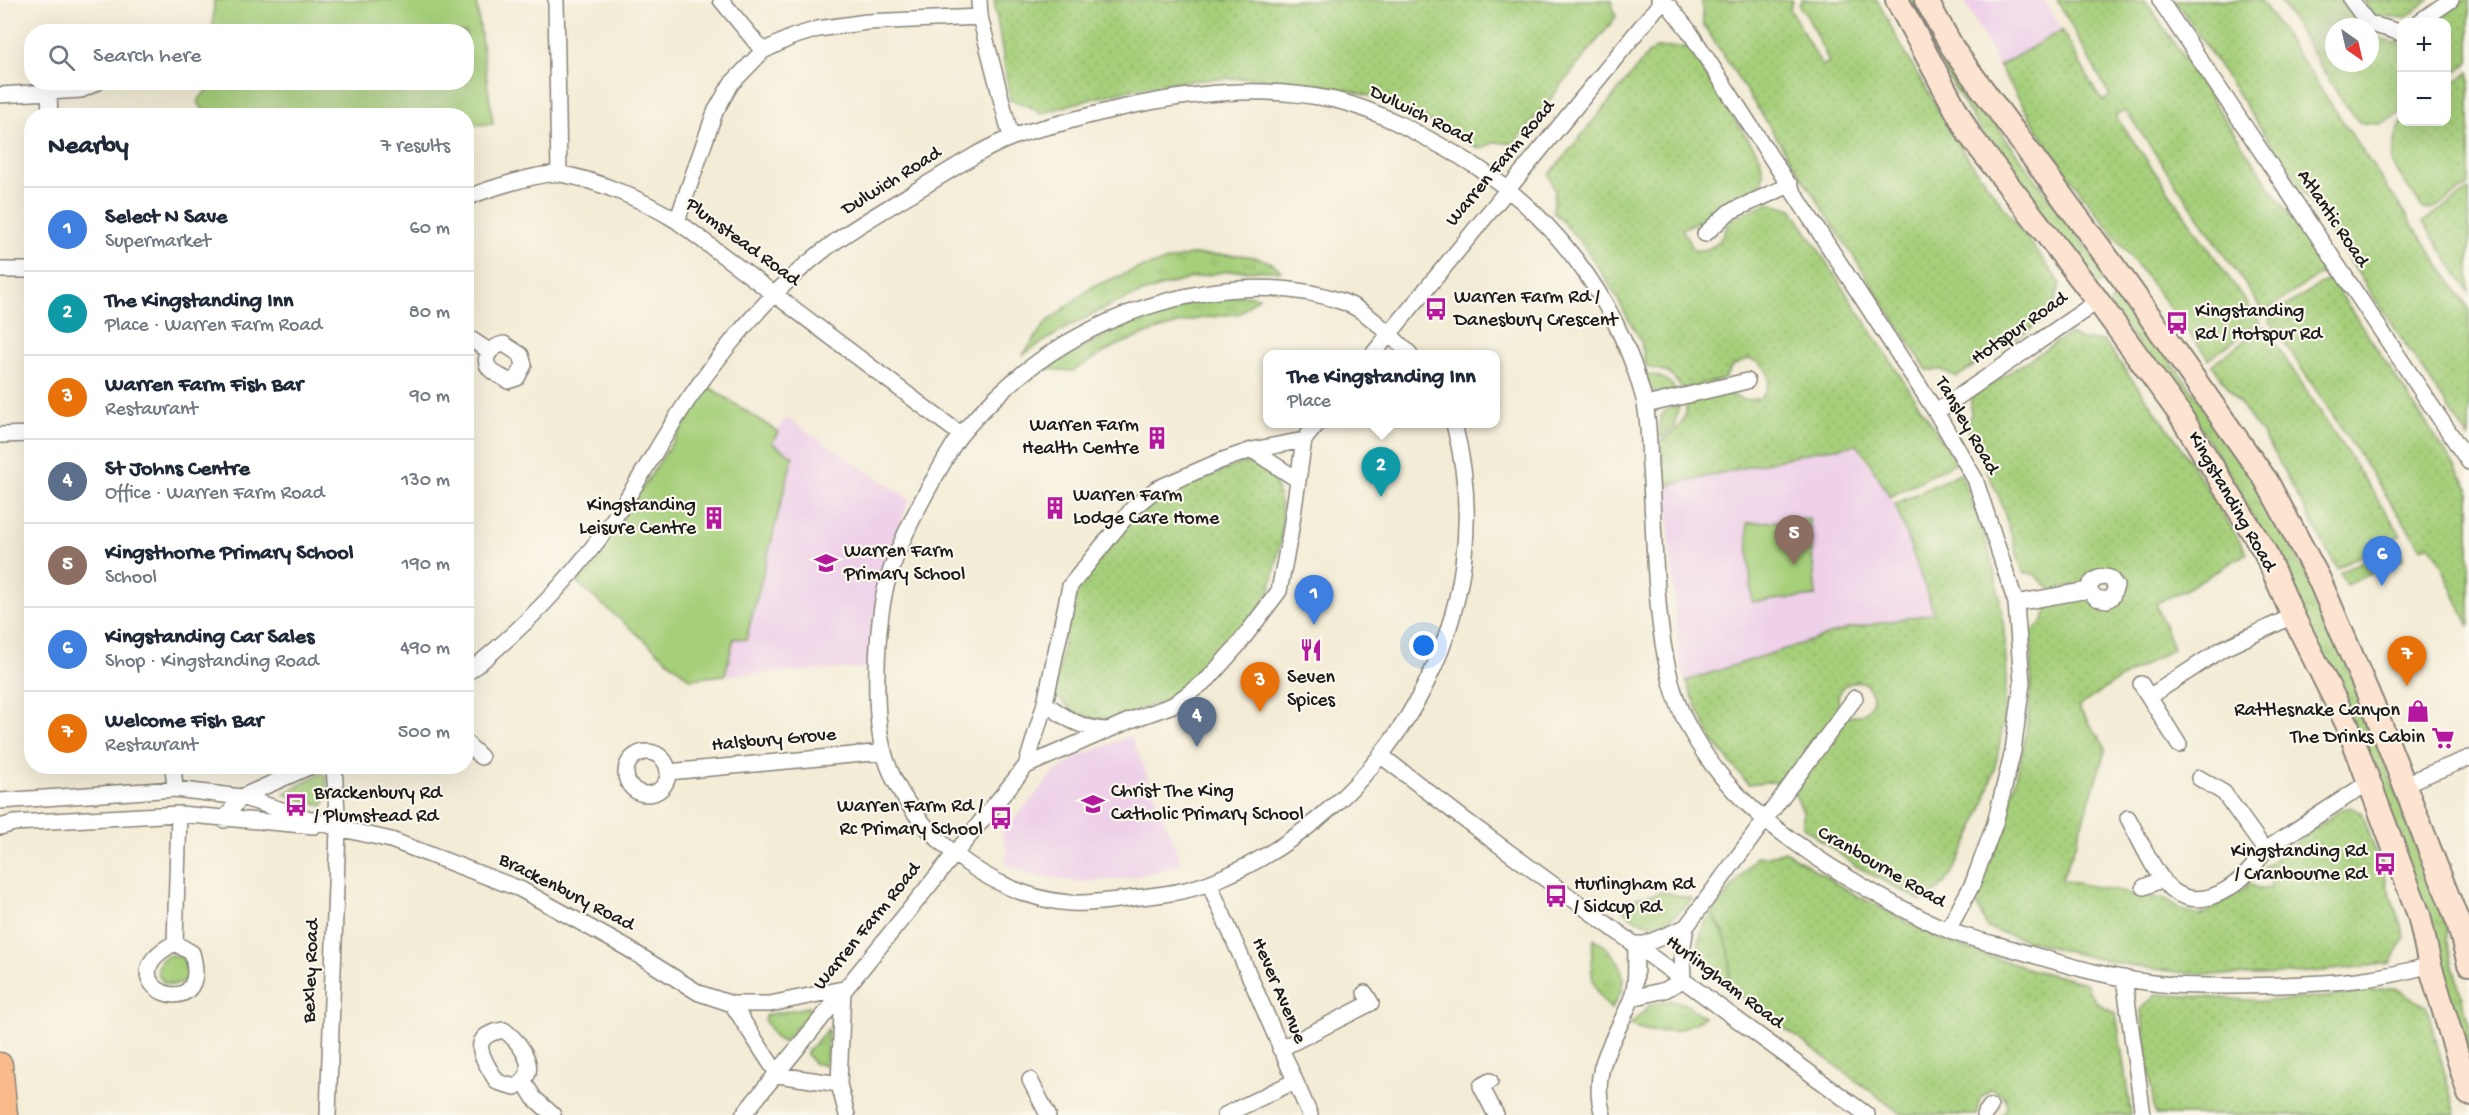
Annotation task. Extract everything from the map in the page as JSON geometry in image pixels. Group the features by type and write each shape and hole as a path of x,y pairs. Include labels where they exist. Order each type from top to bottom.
{"main road":[{"name":"Kingstanding Road","path":"1897,0 1969,134 2098,301 2178,413 2259,542 2347,724 2370,782 2419,915 2430,965 2469,1094"},
{"name":"Kingstanding Road","path":"1926,0 1955,52 2126,283 2266,480 2319,579 2458,922 2469,964"},
{"path":"2098,301 2126,283"},
{"path":"0,1065 5,1115"}],"street":[{"path":"474,195 487,189 559,173 556,0"},
{"path":"721,0 763,51"},
{"path":"979,0 980,17 1011,137"},
{"name":"Tansley Road","path":"1661,0 1684,24 1790,185 1936,412 1976,479 2016,603 2022,683 2013,752 1995,823 1973,883 1948,930"},
{"name":"Warren Farm Road","path":"1376,350 1661,0"},
{"name":"Atlantic Road","path":"2160,0 2469,462"},
{"path":"2351,0 2368,23 2397,32"},
{"path":"2425,18 2451,0"},
{"path":"677,221 715,112 731,84 763,51 792,37 818,29 867,22 980,17"},
{"path":"0,95 81,90"},
{"path":"49,92 50,108"},
{"name":"Dulwich Road","path":"474,667 524,626 572,574 611,522 688,401 735,337 776,294 833,243 961,164 1011,137 1095,114 1170,98 1224,93 1279,93 1337,101 1387,118 1453,152 1509,189"},
{"name":"Plumstead Road","path":"559,173 641,200 677,221 960,434"},
{"path":"1705,234 1729,212 1790,185"},
{"name":"Cranbourne Road","path":"1509,189 1562,239 1591,283 1627,350 1646,405 1661,622 1676,698 1683,717 1707,759 1730,789 1765,820 1851,879 1948,930 2068,966 2124,978 2168,984 2233,987 2344,982 2392,977 2430,965"},
{"path":"0,270 24,270"},
{"path":"1406,350 1389,334 1349,304 1298,292 1262,288 1214,291 1163,301 1124,313 1085,330 1039,360 960,434 918,507 886,587 877,671 884,752 896,779 921,820 955,854 978,871 1006,886 1068,903 1097,903 1169,893 1209,883 1263,859 1326,814 1383,757 1416,703 1437,661 1456,608 1464,566 1467,492 1464,459 1455,428"},
{"name":"Hotspur Road","path":"1936,412 2098,301"},
{"path":"474,341 489,351"},
{"path":"1646,405 1747,381"},
{"name":"Warren Farm Road","path":"1026,766 1106,730 1173,705 1208,679 1259,620 1279,591 1304,440 1313,428"},
{"path":"0,435 24,434"},
{"name":"Warren Farm Road","path":"743,1115 778,1075 843,989 1026,766 1045,703 1070,586 1127,515 1140,500 1156,489 1252,450 1304,440"},
{"path":"1252,450 1298,480"},
{"path":"2016,603 2088,591"},
{"path":"2179,745 2145,691 2222,649 2293,616"},
{"path":"1632,998 1665,990 1683,980 1682,952 1686,927 1855,698"},
{"path":"1045,703 1070,722 1090,729 1106,730"},
{"path":"474,750 481,757"},
{"name":"Halsbury Grove","path":"668,772 884,752"},
{"name":"Hurlingham Road","path":"1383,757 1461,817 1867,1115"},
{"path":"2404,784 2469,758"},
{"path":"174,774 175,789"},
{"path":"224,820 241,797 293,774"},
{"path":"335,774 338,828"},
{"path":"2199,778 2224,793 2265,850"},
{"path":"2128,818 2163,879 2174,892 2190,898 2206,898 2222,892 2255,867 2265,850 2370,782"},
{"name":"Brackenbury Road","path":"0,801 175,789 241,797 338,828 391,840 520,889 627,948 699,993 732,1004 770,1004 843,989"},
{"path":"175,943 178,814"},
{"name":"Brackenbury Road","path":"0,827 14,823 178,814 224,820 338,828"},
{"name":"Bexley Road","path":"328,1115 338,828"},
{"path":"2144,887 2163,879"},
{"name":"Hever Avenue","path":"1209,883 1293,1082 1310,1115"},
{"path":"1603,1115 1598,1095 1606,1050 1632,998 1636,944 1645,944 1686,927"},
{"path":"2124,978 2143,1115"},
{"path":"843,989 839,1084 847,1115"},
{"path":"1280,1048 1371,1003 1365,993"},
{"path":"732,1004 778,1075 839,1084"},
{"path":"1030,1080 1048,1115"},
{"path":"1490,1081 1481,1086 1496,1115"},
{"path":"524,1082 534,1098 553,1115"},
{"path":"1226,1115 1293,1082"}],"shaded area":[{"path":"1964,0 2044,0 2062,30 1999,66"},
{"name":"Warren Farm Primary School","path":"786,417 909,499 880,584 866,668 725,675 734,637 746,639 782,502 771,442"},
{"path":"1856,445 1895,504 1935,613 1847,629 1686,681 1679,660 1666,486 1815,451"},
{"name":"Christ The King Catholic Primary School","path":"1131,736 1182,865 1126,879 1078,882 1029,874 1006,864 1007,848 1002,833 1052,775 1075,758"}],"green space":[{"path":"214,0 476,0 493,124 474,125 474,108 202,108 197,102 206,90 474,90 474,24 213,24"},
{"path":"994,0 1611,0 1616,17 1516,142 1513,144 1496,142 1479,149 1419,116 1387,102 1355,92 1276,79 1236,78 1157,85 1118,92 1041,114 1029,106 1010,100"},
{"path":"1702,0 1792,0 1790,9 1822,66 1829,62 1806,14 1799,6 1801,0 1877,0 1904,51 1965,154 2060,283 2053,314 1957,377 1942,370 1927,370 1703,24"},
{"path":"1905,0 1914,0 2004,136 2106,275 2101,284 2093,286 2010,175 1967,109"},
{"path":"2057,0 2145,0 2326,270 2264,312 2128,114 2124,111 2115,115 2260,322 2209,359 2074,183 2044,140 1999,66 2062,30 2096,92 2103,101 2110,96"},
{"path":"2175,0 2261,0 2469,309 2469,439"},
{"path":"2280,0 2343,0 2355,18 2325,18 2325,72 2379,72 2379,39 2397,42 2397,115 2381,124 2360,123 2344,104"},
{"path":"2363,0 2429,0 2405,18 2373,15"},
{"path":"2463,0 2469,0 2469,62 2451,76 2451,18 2439,18"},
{"path":"1686,47 1691,50 1721,100 1760,156 1763,173 1761,191 1682,229 1694,250 1708,249 1713,246 1722,237 1730,219 1769,202 1792,209 1956,462 1890,497 1864,453 1856,445 1815,451 1666,486 1660,442 1680,425 1685,415 1686,401 1727,392 1743,400 1760,399 1768,387 1768,375 1762,365 1749,359 1732,366 1724,379 1683,389 1668,372 1648,367 1645,363 1641,341 1610,286 1584,246 1553,211 1555,191 1549,175 1649,53 1656,48"},
{"path":"2469,72 2469,185 2432,210 2423,209 2391,162 2396,137 2400,126 2451,126 2451,85"},
{"path":"2469,190 2469,292 2423,222"},
{"path":"1190,255 1239,255 1263,259 1281,271 1225,272 1164,286 1092,314 1023,355 1046,323 1092,287 1136,269"},
{"path":"2330,278 2469,488 2469,627 2436,553 2430,545 2421,548 2270,321 2275,313"},
{"path":"1242,295 1259,297 1240,313 1197,319 1154,331 1113,347 1073,371 1044,369 1129,322 1190,303"},
{"path":"2121,296 2217,423 2251,476 2299,560 2345,659 2448,929 2446,940 2469,1025 2469,1059 2298,601 2228,471 2189,411 2109,307 2113,298"},
{"path":"2264,326 2401,535 2337,568 2269,444 2212,365"},
{"path":"2069,334 2082,340 2103,341 2106,344 2180,445 2247,553 2183,591 2156,603 2173,649 2121,678 2078,707 2106,748 2075,846 2061,880 2131,894 2131,896 2163,898 2179,909 2200,916 2246,888 2247,881 2259,889 2271,888 2270,872 2264,867 2340,810 2351,807 2362,813 2405,937 2390,963 2285,974 2192,973 2103,960 1987,928 1973,895 1999,832 2019,767 2030,701 2031,632 2043,621 2050,603 2089,597 2104,606 2116,578 2051,590 2034,574 2023,572 2000,499 1965,425 1971,415 1971,398 1974,395"},
{"path":"1647,375 1664,379 1676,391 1655,392 1649,387"},
{"path":"709,387 778,432 772,443 793,456 746,640 734,638 725,675 690,679 577,583"},
{"path":"1679,405 1674,427 1663,437 1660,436 1659,425 1664,412"},
{"path":"1245,462 1263,469 1275,481 1282,511 1281,541 1270,592 1252,619 1204,674 1172,698 1110,721 1096,720 1077,713 1054,695 1068,616 1077,588 1135,516 1157,498"},
{"path":"1960,473 1979,519 1993,566 2002,614 2006,662 2004,710 1997,757 1984,804 1952,873 1936,892 1921,901 1856,866 1803,827 1803,811 1794,793 1847,717 1862,714 1869,709 1873,695 1865,683 1857,681 1843,686 1838,697 1839,710 1785,783 1748,784 1711,739 1686,681 1847,629 1934,613 1895,504"},
{"path":"1809,519 1816,596 1752,602 1747,523"},
{"path":"2392,547 2398,547 2403,559 2346,585 2340,572"},
{"path":"319,774 327,777 326,800 323,806 283,794"},
{"path":"1785,851 1850,892 1945,941 2029,969 2086,983 2097,1002 2116,1013 2131,1115 2002,1115 2007,1108 2006,1098 1992,1089 1981,1097 1977,1115 1903,1115 1727,986 1730,956 1726,939 1712,913 1757,856 1766,857"},
{"path":"1663,892 1692,899 1675,916 1658,924 1639,921 1620,906 1629,900"},
{"path":"1712,913 1726,939 1730,956 1727,986 1709,970 1700,953 1700,934"},
{"path":"1594,938 1611,953 1621,969 1622,988 1611,1009 1598,993 1592,976 1591,958"},
{"path":"173,955 184,959 188,970 184,981 173,985 162,981 158,970 162,959"},
{"path":"2395,988 2427,1007 2456,1115 2155,1115 2141,1010 2156,994 2264,1001 2318,998"},
{"path":"1672,1000 1685,1004 1704,1017 1686,1027 1668,1032 1650,1031 1630,1025 1650,1005"},
{"path":"808,1007 813,1010 783,1042 775,1038 764,1019 766,1015"},
{"path":"828,1029 826,1065 813,1063 807,1054 808,1050"}],"place":[{"name":"Warren Farm Rd / Danesbury Crescent","path":"1436,309"},
{"name":"Kingstanding Rd / Hotspur Rd","path":"2177,323"},
{"name":"Warren Farm Health Centre","path":"1157,438"},
{"name":"The Kingstanding Inn","path":"1381,497"},
{"name":"Warren Farm Lodge Care Home","path":"1055,508"},
{"name":"Kingstanding Leisure Centre","path":"714,518"},
{"name":"Warren Farm Primary School","path":"826,563"},
{"name":"Kingsthorne Primary School","path":"1794,565"},
{"name":"Kingstanding Car Sales","path":"2382,586"},
{"name":"Select N Save","path":"1314,625"},
{"name":"Seven Spices","path":"1311,650"},
{"name":"Welcome Fish Bar","path":"2407,686"},
{"name":"Rattlesnake Canyon","path":"2418,711"},
{"name":"Warren Farm Fish Bar","path":"1260,712"},
{"name":"The Drinks Cabin","path":"2443,738"},
{"name":"St Johns Centre","path":"1197,747"},
{"name":"Christ The King Catholic Primary School","path":"1093,804"},
{"name":"Brackenbury Rd / Plumstead Rd","path":"296,805"},
{"name":"Warren Farm Rd / Rc Primary School","path":"1001,818"},
{"name":"Kingstanding Rd / Cranbourne Rd","path":"2385,864"},
{"name":"Hurlingham Rd / Sidcup Rd","path":"1556,896"}]}
